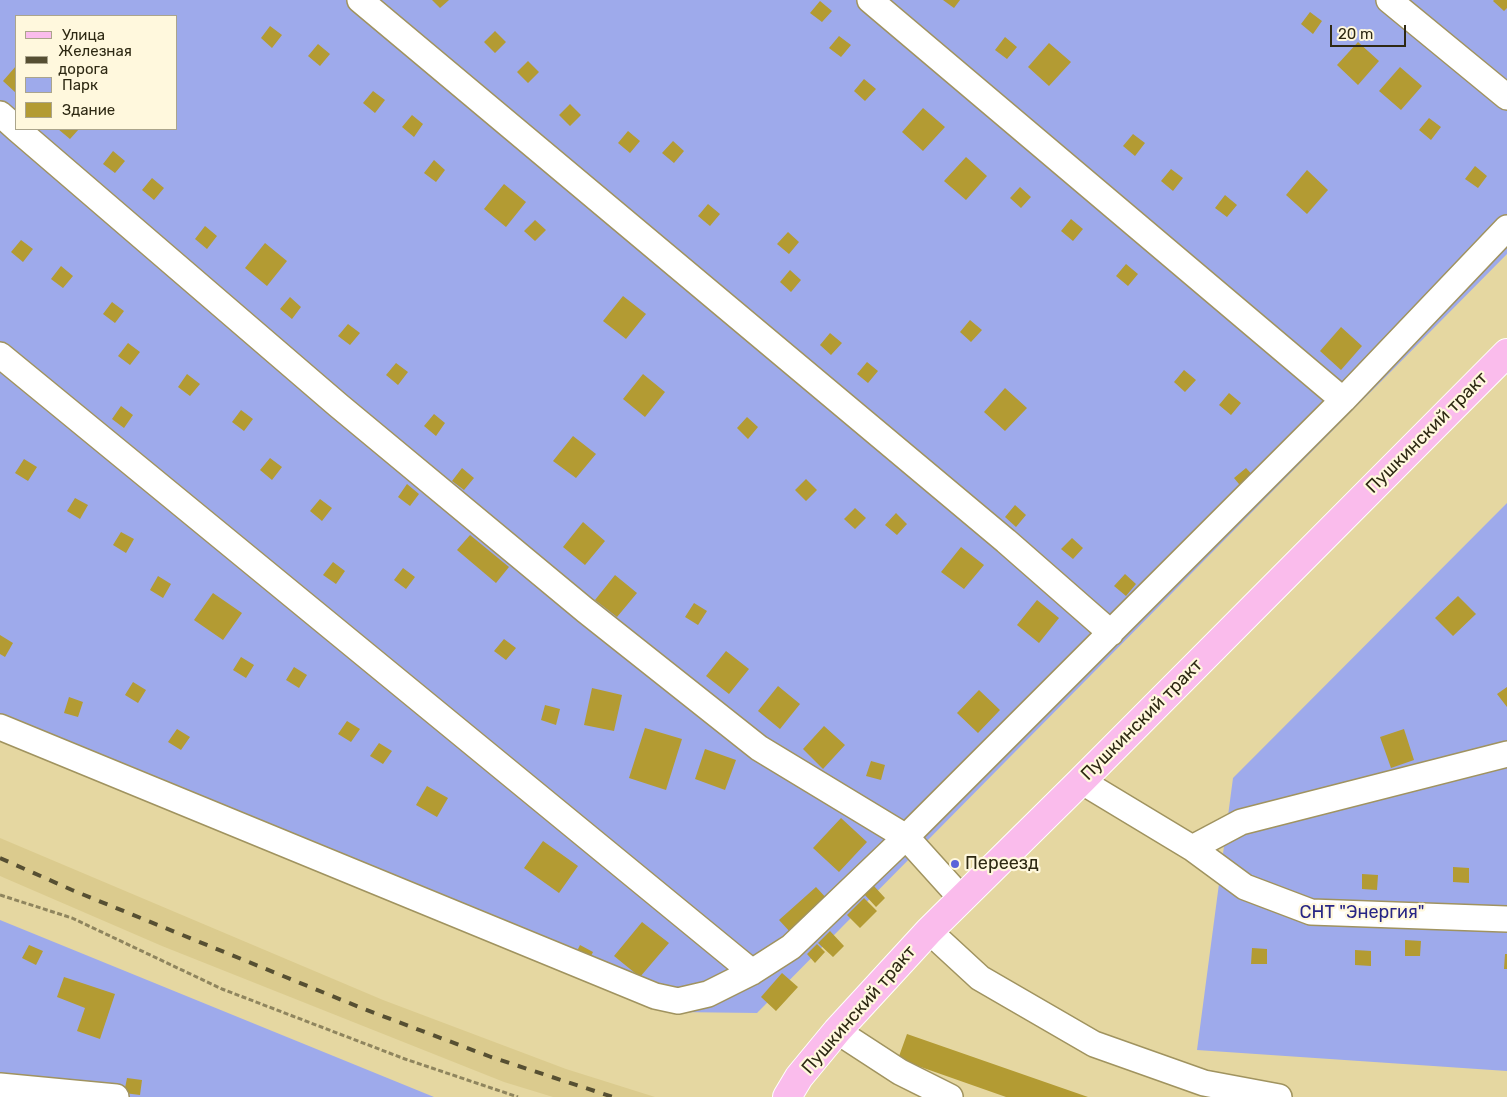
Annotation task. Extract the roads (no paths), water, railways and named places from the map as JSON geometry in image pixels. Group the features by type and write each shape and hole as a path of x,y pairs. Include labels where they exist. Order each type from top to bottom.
{"main road":[{"name":"Пушкинский тракт","path":"787,1097 799,1077 837,1030 929,931 1082,781 1507,353"}],"street":[{"path":"360,0 998,534 1111,633"},
{"path":"870,0 1343,400"},
{"path":"1389,0 1507,97"},
{"path":"0,114 15,126"},
{"path":"19,130 338,405 584,610 759,748 906,837 962,899"},
{"path":"0,727 655,996 678,1001 708,994 752,972 791,947 906,837 1343,400 1507,228"},
{"path":"0,355 752,972"},
{"path":"1192,848 1241,822 1507,754"},
{"path":"1082,781 1192,848 1245,887 1311,912 1507,918"},
{"path":"929,931 980,978 1094,1044 1204,1083 1279,1097"},
{"path":"837,1030 900,1072 950,1097"},
{"path":"0,1086 116,1097"}],"railway":[{"path":"0,858 72,890 364,1009 491,1057 613,1097"}],"place":[{"name":"Переезд","path":"955,864"}],"park label":[{"name":"СНТ \"Энергия\"","path":"1362,913"}]}
